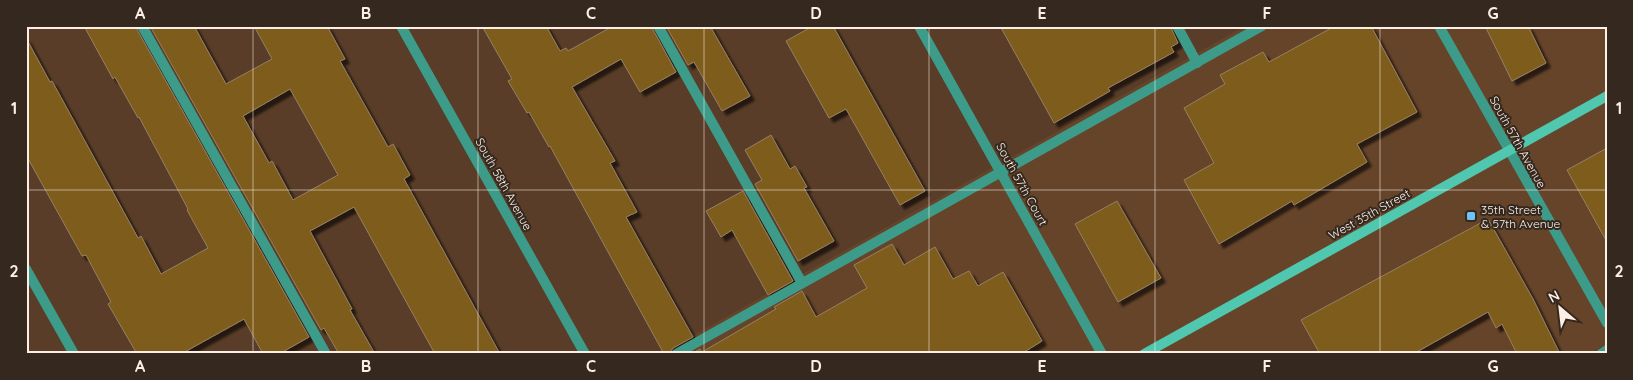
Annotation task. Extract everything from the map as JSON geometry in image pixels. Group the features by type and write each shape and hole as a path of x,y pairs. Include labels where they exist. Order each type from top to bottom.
{"street":[{"path":"142,26 326,354"},
{"name":"South 58th Avenue","path":"401,26 585,354"},
{"path":"658,26 802,283"},
{"name":"South 57th Court","path":"919,26 1102,354"},
{"path":"1177,26 1197,63"},
{"path":"676,354 1262,26"},
{"name":"South 57th Avenue","path":"1439,26 1607,323"},
{"name":"West 35th Street","path":"1144,354 1607,96"},
{"path":"26,269 74,354"},
{"path":"1601,354 1607,350"}],"shaded area":[{"path":"1245,26 1607,26 1607,344 1589,354 660,354"}],"building":[{"path":"84,26 135,26 309,337 279,354 263,354 244,319 181,354 137,354 108,304 111,302 86,255 82,256 26,155 26,38 50,82 52,81 138,238 141,236 161,274 208,248 139,117 115,77 113,79"},
{"path":"150,26 194,26 226,84 272,59 254,26 327,26 345,59 340,61 388,147 393,144 410,175 404,179 500,354 435,354 354,207 310,231 352,309 350,310 375,354 339,354 324,328 321,330","holes":["290,89 338,175 293,200 272,161 269,163 243,116"]},
{"path":"482,26 546,26 560,51 566,48 568,51 613,26 651,26 676,72 640,92 621,59 572,87 615,161 610,163 637,212 626,217 693,337 673,348 669,354 664,354 550,146 508,81 512,79"},
{"path":"666,26 710,26 750,96 722,111 694,62 688,65"},
{"path":"813,26 833,26 925,191 900,205 846,109 829,118 786,41"},
{"path":"1000,26 1170,26 1178,43 1171,47 1174,52 1108,88 1110,91 1054,123"},
{"path":"1335,26 1371,26 1417,112 1357,144 1367,162 1294,205 1292,201 1219,244 1184,180 1214,163 1184,108 1225,84 1220,75 1263,52 1269,62"},
{"path":"1485,26 1528,26 1546,63 1512,81"},
{"path":"771,135 790,169 795,166 807,187 804,188 834,241 798,261 755,184 762,180 745,150"},
{"path":"1607,148 1607,242 1567,170"},
{"path":"743,191 793,281 768,295 732,230 721,237 706,211"},
{"path":"1117,201 1161,278 1118,302 1075,224"},
{"path":"1488,219 1533,299 1560,354 1517,354 1502,324 1496,328 1488,312 1413,354 1320,354 1301,320"},
{"path":"892,244 904,265 935,247 953,279 969,271 978,286 1003,272 1042,341 1021,354 691,354 700,349 702,352 776,309 774,307 802,291 816,317 867,288 854,265"}],"place":[{"name":"35th Street & 57th Avenue","path":"1471,216"}]}
